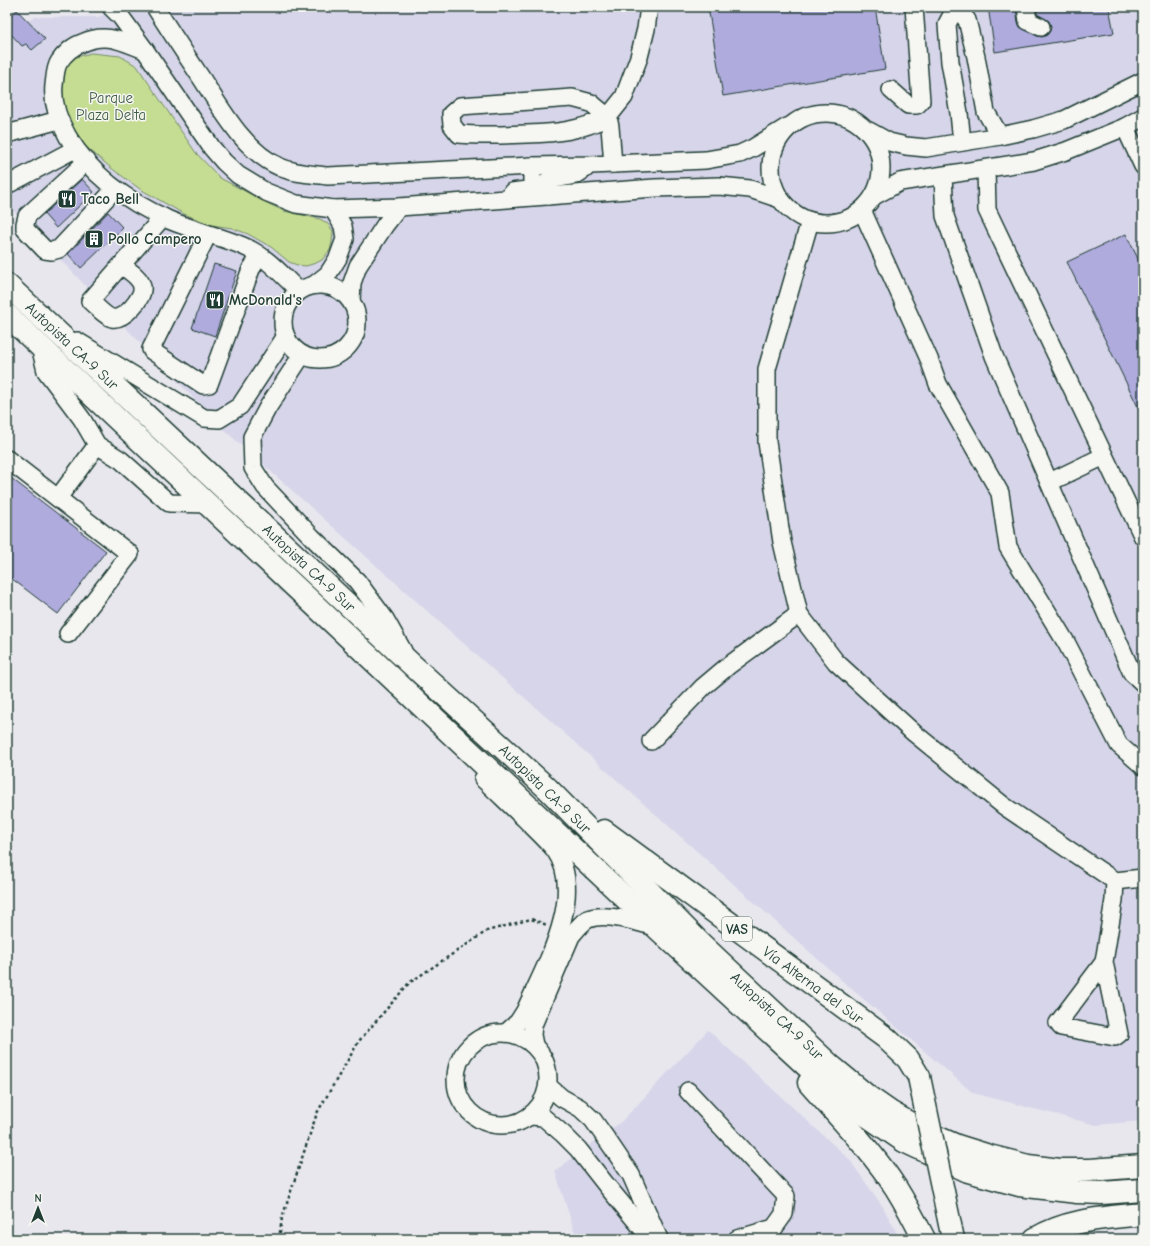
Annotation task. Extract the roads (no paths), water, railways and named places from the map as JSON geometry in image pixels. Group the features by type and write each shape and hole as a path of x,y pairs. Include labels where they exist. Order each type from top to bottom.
{"highway":[{"path":"7,280 31,307"},
{"name":"Autopista CA-9 Sur","path":"7,285 410,663 547,788 700,943 832,1067 867,1096 890,1112 925,1132 957,1146 1028,1166 1060,1170 1143,1166"},
{"name":"Autopista CA-9 Sur","path":"7,315 656,927 823,1081 879,1124 904,1141 968,1171 1019,1185 1058,1190 1102,1193 1143,1190"},
{"name":"Vía Alterna del Sur","path":"547,788 886,1038 900,1050 908,1059 919,1077 953,1239"},
{"path":"794,1054 807,1080 852,1131 895,1186 924,1239"},
{"path":"1035,1239 1059,1227 1086,1220 1143,1214"}],"street":[{"path":"111,7 121,17 212,148 224,162 238,175 266,192 296,204 333,209 399,207 655,188 719,186 750,189 780,199"},
{"path":"142,7 190,80 211,94"},
{"path":"155,7 230,123 252,147 265,159 280,168 295,172 328,176 532,166 706,160 740,154 806,116 828,112 850,118 868,131 889,142 906,146 926,148 1000,136 1033,129 1064,120 1143,81"},
{"path":"613,164 608,117 591,103 572,98 460,106 451,114 452,125 459,134 489,136 563,132 593,125 608,117 624,96 639,57 646,29 649,7"},
{"path":"891,90 908,105 917,105 921,101 914,7"},
{"path":"962,142 959,113 950,62 947,24 956,7 967,20 976,57 986,112 1000,136"},
{"path":"1026,7 1028,21 1041,28"},
{"path":"145,50 116,38 103,37 92,39 74,46 58,63 53,93 58,120 81,155 96,172 115,189 140,206 162,217 243,246 307,288 325,285 344,293 351,301 357,314 357,328 352,341 343,352 330,358 316,359 302,355 292,347 286,336 283,324 284,311 290,300 307,288 328,274 338,258 345,239 343,226 333,209"},
{"path":"874,196 900,182 1034,161 1066,151 1125,127 1143,117"},
{"path":"7,134 58,120"},
{"path":"1125,127 1143,166"},
{"path":"787,128 776,143 770,162 772,182 780,199 793,212 810,221 828,223 846,219 862,210 874,196 881,180 882,162 878,146 868,131"},
{"path":"7,185 81,155"},
{"path":"81,155 27,216 25,229 45,250 52,251 59,249 115,189"},
{"path":"548,196 547,182 549,180 576,175 590,165"},
{"path":"477,201 511,192 527,190 532,187 532,166"},
{"path":"986,169 987,210 1143,537"},
{"path":"943,176 945,216 994,356 1132,672 1143,683"},
{"path":"351,301 352,283 358,266 385,225 399,207"},
{"path":"862,210 929,360 938,384 1000,493 1008,547 1067,644 1119,745 1143,766"},
{"path":"121,264 162,217"},
{"path":"810,221 767,369 767,442 782,542 799,614 836,662 914,733 1004,806 1115,881 1143,878"},
{"path":"208,234 152,349 152,351 203,384 209,384 251,269 260,256"},
{"path":"50,326 204,418 219,419 240,406 286,336"},
{"path":"40,346 46,371 82,419 97,445 121,460 169,503 208,504"},
{"path":"302,355 268,407 252,437 253,468 265,487 356,581 385,619 410,663"},
{"path":"58,498 97,445"},
{"path":"1050,482 1104,456"},
{"path":"7,459 130,554 68,634"},
{"path":"651,741 703,687 728,666 799,614"},
{"path":"407,692 411,709 546,840 556,851 562,863 566,884 565,907 560,930 525,1011 518,1022 507,1032"},
{"path":"1104,962 1058,1023 1061,1027 1115,1037 1119,1034 1104,962 1114,900 1115,881"},
{"path":"534,1045 532,1035 533,1026 571,936 579,926 589,919 614,917 656,927"},
{"path":"507,1032 522,1037 534,1045 543,1057 548,1071 548,1086 542,1102 530,1116 517,1123 502,1125 487,1123 473,1116 463,1105 457,1091 455,1076 458,1061 466,1048 478,1039 492,1033 507,1032"},
{"path":"548,1086 562,1098 580,1108 592,1120 610,1144 631,1175 659,1239"},
{"path":"688,1091 786,1196 784,1214 774,1228 737,1239"},
{"path":"530,1116 543,1117 578,1149 651,1239"}],"place":[{"name":"Taco Bell","path":"67,199"},
{"name":"Pollo Campero","path":"94,239"},
{"name":"McDonald's","path":"215,300"}],"park label":[{"name":"Parque Plaza Delta","path":"111,106"}]}
